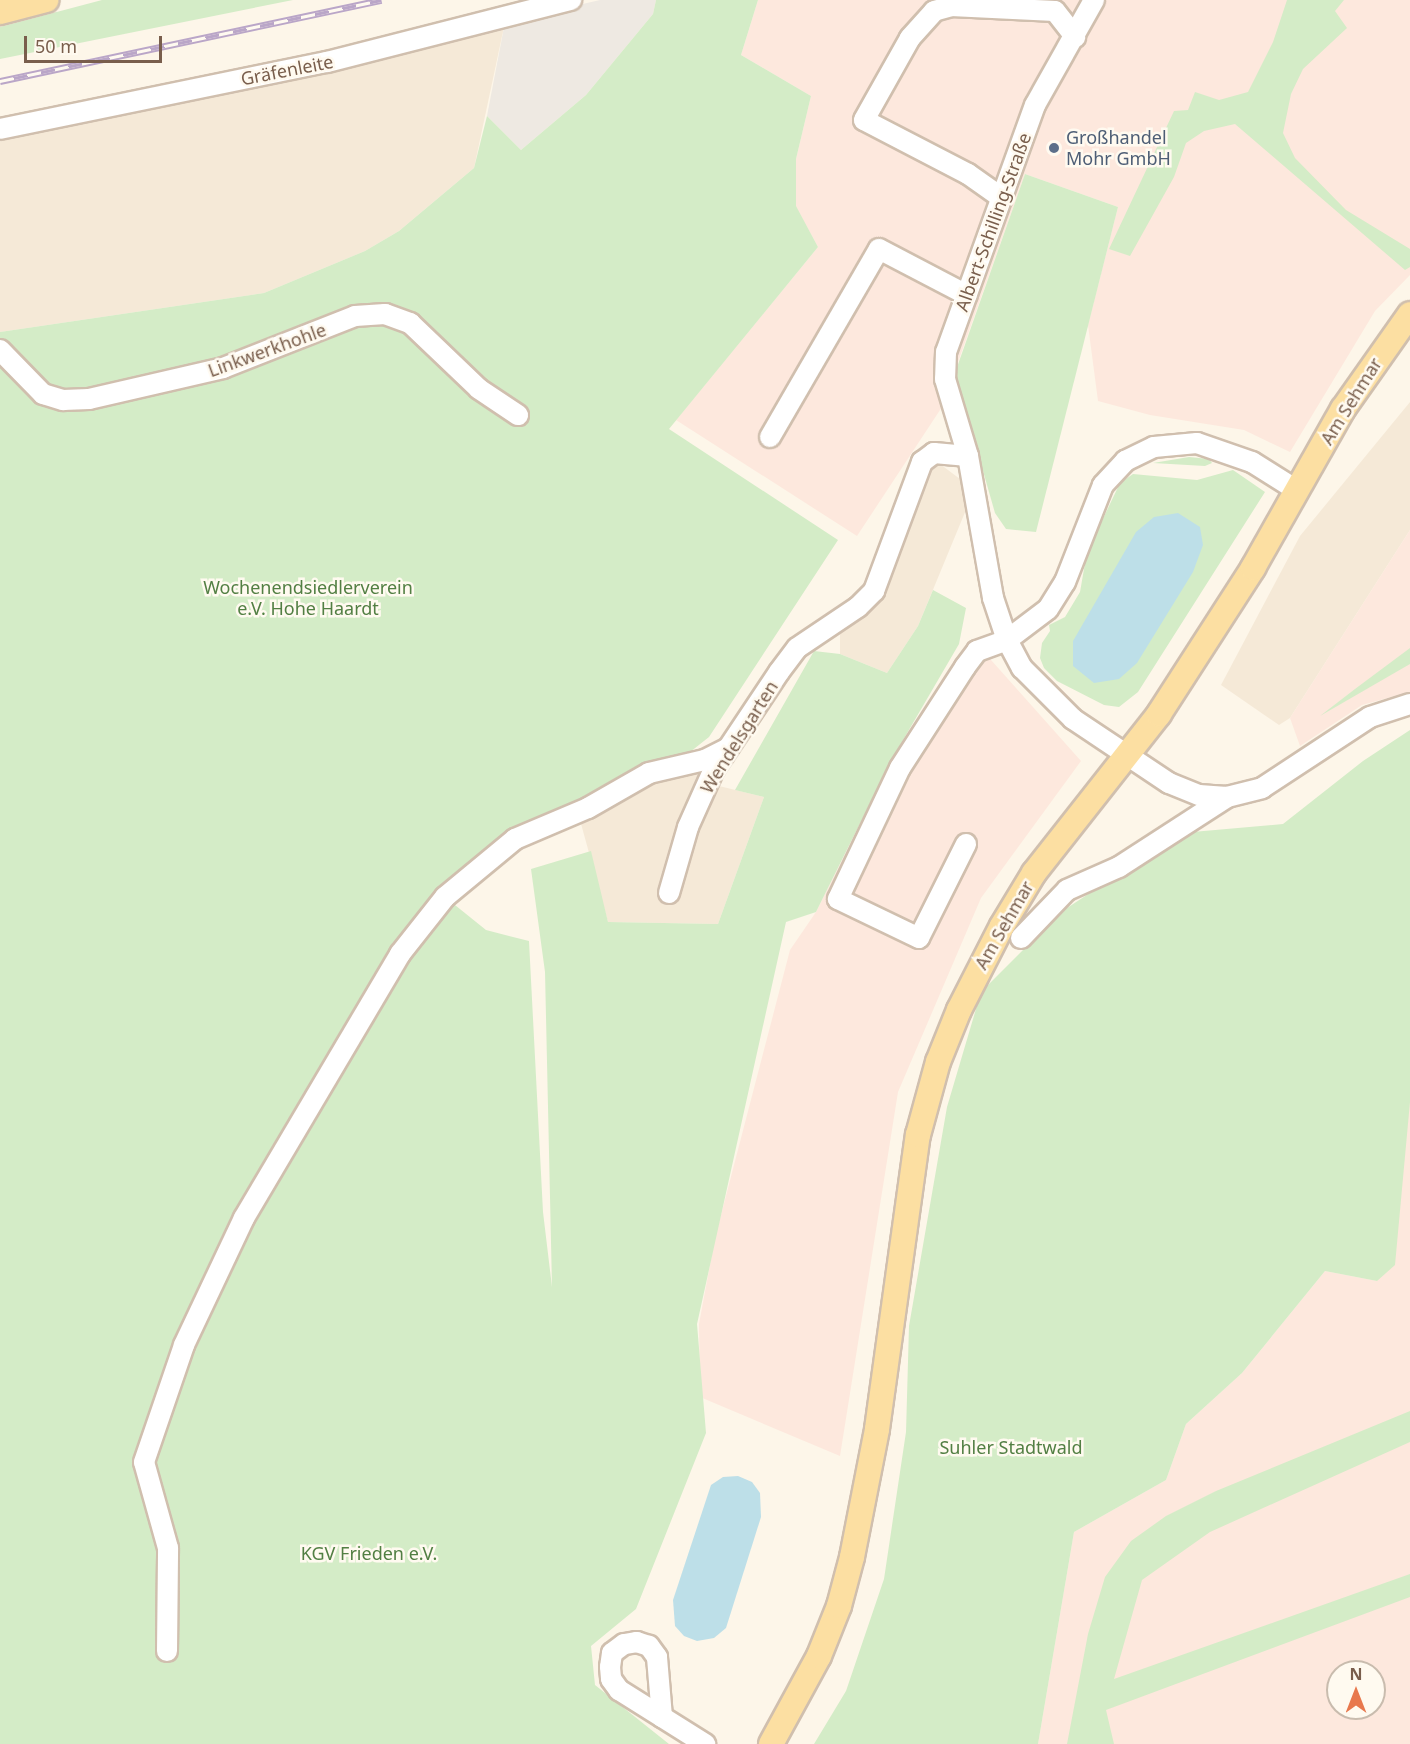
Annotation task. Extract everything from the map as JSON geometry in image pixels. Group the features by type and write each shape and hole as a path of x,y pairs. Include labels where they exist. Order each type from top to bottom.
{"main road":[{"path":"0,12 46,0"},
{"name":"Am Sehmar","path":"771,1744 819,1656 839,1606 877,1429 912,1169 923,1112 943,1048 980,967 1016,902 1159,714 1224,614 1298,491 1343,409 1410,314"}],"street":[{"name":"Gräfenleite","path":"0,129 327,62 571,0"},
{"name":"Albert-Schilling-Straße","path":"1094,0 1035,105 946,352 945,379 968,456 993,598 1007,640 1022,668 1089,732 1126,756 1169,783 1199,795 1227,797"},
{"path":"1002,198 968,174 864,120 910,38 934,11 951,6 1055,10 1075,37"},
{"path":"770,437 879,249 967,295"},
{"name":"Linkwerkhohle","path":"0,350 43,394 63,400 89,399 223,368 355,316 385,314 410,324 479,388 518,415"},
{"path":"966,844 919,938 838,899 900,768 965,667 977,651 1007,640 1048,609 1058,596 1103,484 1137,453 1175,443 1197,443 1252,462 1298,491"},
{"name":"Wendelsgarten","path":"669,893 688,827 727,749 797,648 820,630 858,607 874,591 925,458 934,453 968,456"},
{"path":"1021,938 1067,890 1119,867 1227,797 1262,788 1370,717 1410,704"},
{"path":"168,1651 168,1548 144,1462 184,1345 244,1218 400,954 445,897 515,839 588,808 649,773 705,760 727,749"},
{"path":"662,1717 705,1744"}],"shaded area":[{"path":"600,0 656,0 653,14 586,95 521,150 487,116 505,22"},
{"path":"758,0 1410,0 1410,275 1375,311 1290,452 1244,430 1150,415 1098,401 1088,325 1118,207 1025,174 942,407 857,536 676,420 818,247 796,207 796,159 811,96 741,55"},
{"path":"505,22 474,168 399,231 365,251 264,293 0,332 0,139"},
{"path":"1410,402 1410,530 1290,718 1279,725 1221,685 1300,536"},
{"path":"932,458 964,482 968,505 918,626 887,673 840,654 840,630 876,593"},
{"path":"1410,530 1410,692 1362,705 1300,746 1290,718"},
{"path":"975,642 1081,761 981,898 898,1092 840,1456 700,1397 699,1324 715,1238 790,950 816,912 895,754"},
{"path":"705,765 715,785 764,797 718,924 608,922 580,820 662,776"},
{"path":"1410,1095 1410,1744 1038,1744 1074,1532 1166,1480 1186,1424 1242,1373 1325,1271 1377,1281"}],"green space":[{"path":"102,0 293,0 0,59 0,27"},
{"path":"656,0 758,0 741,55 811,96 796,159 796,206 818,247 669,429 838,540 709,737 685,756 635,767 553,814 445,897 486,930 529,941 543,1212 552,1287 545,972 531,869 591,851 608,922 718,924 764,797 735,790 814,651 840,654 887,673 918,626 933,590 966,608 959,644 892,759 816,912 786,922 697,1324 706,1433 636,1609 591,1646 595,1685 669,1744 0,1744 0,332 264,293 365,251 399,231 474,168 487,116 521,150 586,95 653,14"},
{"path":"1287,0 1344,0 1335,11 1347,28 1303,69 1291,94 1283,133 1295,158 1346,210 1410,249 1410,267 1405,270 1235,124 1204,131 1186,143 1174,177 1130,256 1109,249 1174,111 1188,110 1195,92 1219,100 1248,92 1273,42"},
{"path":"1025,174 1118,207 1036,532 1006,529 995,513 955,373"},
{"path":"1189,457 1209,459 1212,463 1205,466 1153,463"},
{"path":"1233,470 1265,492 1138,692 1119,707 1104,705 1057,681 1044,668 1040,658 1042,643 1050,631 1049,625 1065,617 1080,592 1087,552 1120,483 1133,474 1197,480"},
{"path":"1410,648 1410,664 1320,716 1355,689"},
{"name":"Suhler Stadtwald","path":"1410,730 1410,1102 1395,1265 1377,1281 1325,1271 1242,1373 1186,1424 1166,1480 1074,1532 1038,1744 814,1744 846,1691 884,1579 906,1432 909,1326 947,1107 981,992 1061,912 1181,833 1283,824 1363,761"},
{"path":"1410,1411 1410,1442 1210,1532 1142,1580 1114,1679 1410,1574 1410,1597 1106,1710 1114,1744 1067,1744 1088,1634 1105,1577 1131,1541 1166,1516 1216,1491"}],"water":[{"path":"1178,513 1200,527 1203,545 1193,572 1137,663 1119,679 1094,683 1073,666 1073,641 1136,532 1154,517"},
{"path":"738,1476 752,1482 760,1493 761,1517 726,1628 714,1638 697,1641 684,1636 675,1626 673,1600 711,1485 723,1477"}],"railway":[{"path":"0,81 381,0"}],"place":[{"name":"Großhandel Mohr GmbH","path":"1054,148"}],"park label":[{"name":"Wochenendsiedlerverein e.V. Hohe Haardt","path":"308,598"},
{"name":"KGV Frieden e.V.","path":"369,1553"}]}
